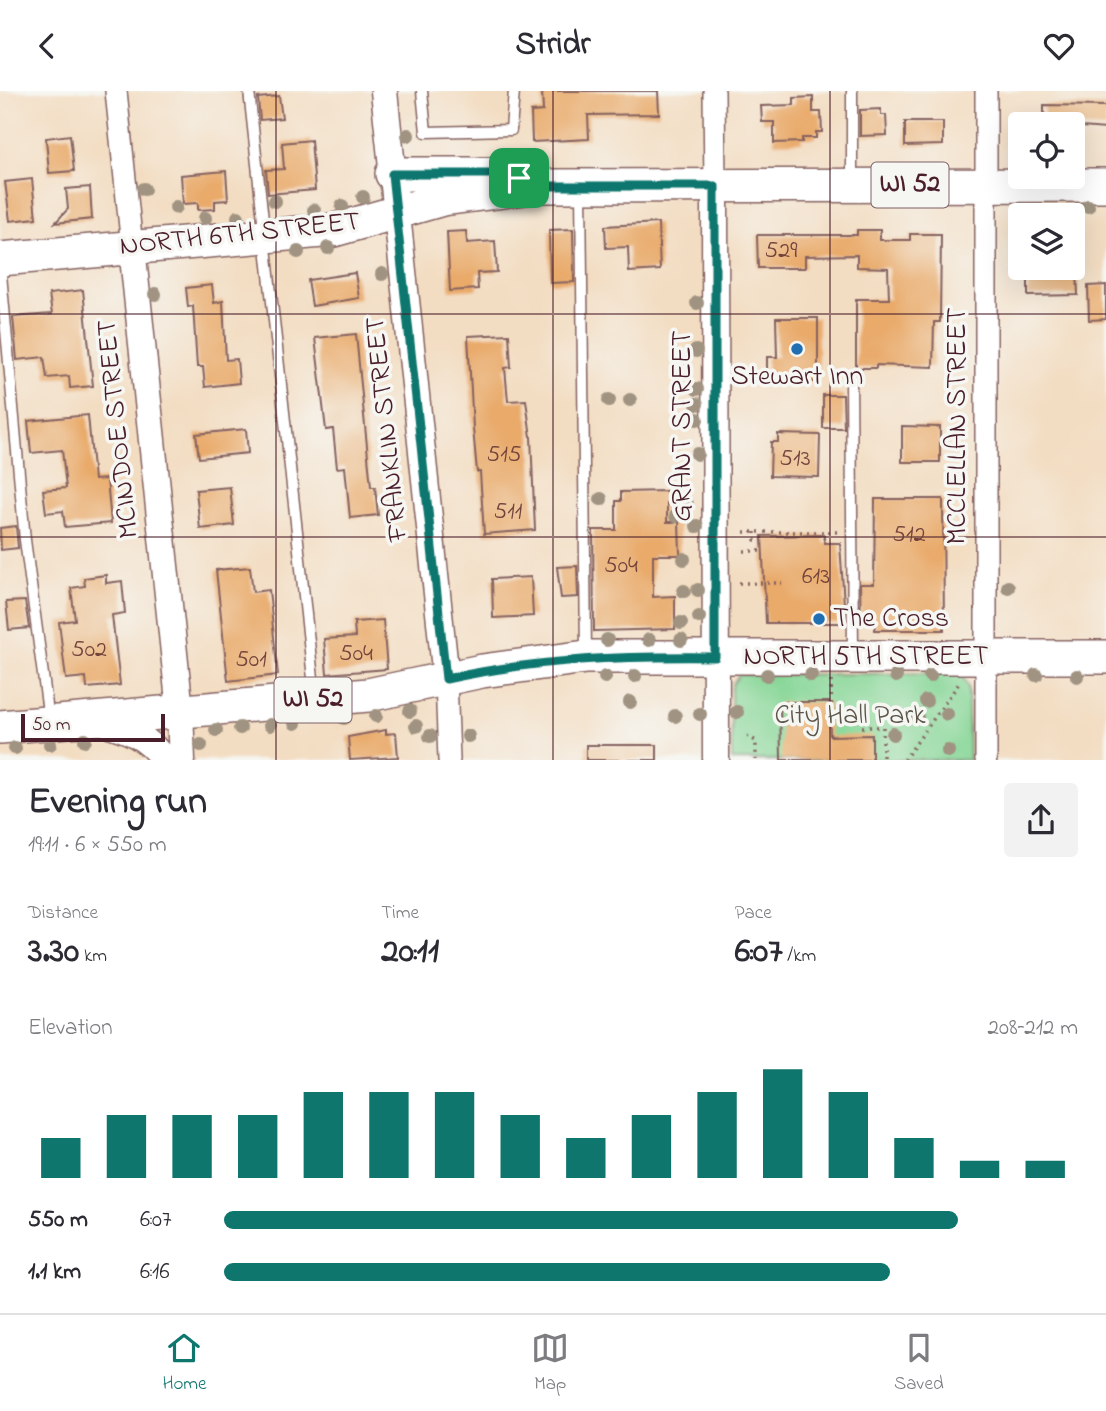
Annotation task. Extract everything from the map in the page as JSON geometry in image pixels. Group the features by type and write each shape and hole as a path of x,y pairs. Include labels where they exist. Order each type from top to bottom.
{"main road":[{"path":"392,174 502,174 541,186"},
{"name":"NORTH 6TH STREET","path":"0,258 334,230 461,196 541,186 1106,184"},
{"name":"NORTH 5TH STREET","path":"0,727 368,695 547,660 586,657 715,657 842,669 985,657 1106,657"}],"street":[{"name":"MCINDOE STREET","path":"116,91 180,711 182,760"},
{"name":"FRANKLIN STREET","path":"384,91 446,679 449,760"},
{"name":"GRANT STREET","path":"715,91 716,760"},
{"name":"MCCLELLAN STREET","path":"986,91 986,760"},
{"path":"90,719 133,731 154,747 164,760"}],"lane":[{"path":"249,91 315,700"},
{"path":"422,91 426,132 510,129 514,91"},
{"path":"852,91 852,185"},
{"path":"581,187 586,657"},
{"path":"0,258 25,540 50,723"},
{"path":"842,669 851,375"}],"path":[{"path":"744,532 847,533"},
{"path":"755,532 755,540 762,540"},
{"path":"744,551 762,551"},
{"path":"731,583 782,583"},
{"path":"832,720 842,669"},
{"path":"904,760 961,681"},
{"path":"862,727 883,727 883,760"},
{"path":"747,736 756,741 756,760"}],"green space":[{"name":"City Hall Park","path":"961,674 968,686 969,760 732,760 731,691 739,675"}],"building":[{"path":"542,91 658,91 659,114 588,115 589,139 532,142 531,112 543,111"},
{"path":"279,96 282,118 260,120 258,98"},
{"path":"813,97 813,112 821,112 822,132 816,132 816,138 802,138 802,142 774,143 774,122 762,122 761,106 794,105 794,98"},
{"path":"1044,105 1106,106 1106,129 1085,127 1085,112 1044,112"},
{"path":"881,109 881,115 886,115 887,135 860,136 860,110"},
{"path":"905,122 943,122 943,145 905,146"},
{"path":"70,135 74,171 49,173 46,138"},
{"path":"311,140 315,190 268,194 266,170 284,169 282,143"},
{"path":"226,171 228,200 215,201 215,209 198,210 198,203 183,204 181,175"},
{"path":"32,179 36,218 10,221 5,182"},
{"path":"90,187 92,219 55,223 68,209 66,189"},
{"path":"658,223 660,270 629,272 628,247 606,248 605,226"},
{"path":"573,229 574,282 550,283 549,230"},
{"path":"857,230 880,230 880,240 910,240 910,234 941,234 940,322 934,322 933,367 876,365 876,368 856,368 856,299 889,299 888,268 857,267 857,255 805,256 805,268 758,268 757,235 857,235"},
{"path":"466,231 467,243 495,241 497,272 477,273 478,289 450,291 447,232"},
{"path":"355,273 359,298 312,306 308,280"},
{"path":"1028,280 1077,280 1078,295 1028,296"},
{"path":"212,285 214,303 223,301 226,360 237,359 239,383 205,387 203,367 197,367 193,306 188,307 186,288"},
{"path":"1106,285 1106,319 1089,320 1088,286"},
{"path":"83,290 93,386 70,388 69,376 47,378 44,357 17,360 13,317 52,314 49,294"},
{"name":"Stewart Inn","path":"776,318 818,318 818,382 767,380 767,357 777,357"},
{"path":"356,334 371,487 375,487 378,515 350,518 345,467 337,468 333,429 326,430 315,338"},
{"path":"509,334 511,367 505,368 508,401 526,400 531,437 535,530 484,534 480,472 477,472 473,428 468,336"},
{"path":"823,395 843,395 844,428 823,428"},
{"path":"88,415 94,480 107,479 111,523 65,527 63,511 46,513 43,490 66,488 62,450 31,453 28,421"},
{"path":"902,426 940,427 940,462 902,462"},
{"path":"246,429 248,453 199,458 196,434"},
{"path":"778,434 820,435 819,477 770,476 771,442 778,442"},
{"path":"230,487 234,525 200,529 196,490"},
{"path":"667,491 667,522 679,522 680,555 653,555 653,597 675,596 675,629 594,631 593,530 616,530 616,501 621,501 621,492"},
{"path":"875,499 943,499 944,630 875,630 875,620 861,620 860,584 874,584"},
{"path":"16,526 18,548 1,550 0,528"},
{"path":"824,535 824,543 840,543 845,620 841,620 841,623 766,623 762,536"},
{"path":"577,566 578,597 561,598 557,567"},
{"path":"250,567 253,592 269,590 278,675 228,681 216,570"},
{"path":"106,575 106,583 122,581 125,613 112,615 120,685 87,688 86,677 66,679 59,622 75,620 71,588 85,586 84,578"},
{"path":"531,577 533,616 493,618 492,579"},
{"path":"25,601 29,628 9,630 6,602"},
{"path":"383,620 387,669 327,674 324,639 355,637 354,622"},
{"path":"780,702 829,702 830,736 872,735 872,760 781,760"},
{"path":"386,730 386,734 396,733 398,757 350,760 348,737"},
{"path":"586,745 657,745 657,760 586,760"}],"place":[{"name":"Stewart Inn","path":"797,349"},
{"name":"The Cross","path":"819,619"}],"route":[{"path":"392,174 502,174 519,178 541,186 715,186 715,657 586,657 547,660 446,679 392,174"}]}
